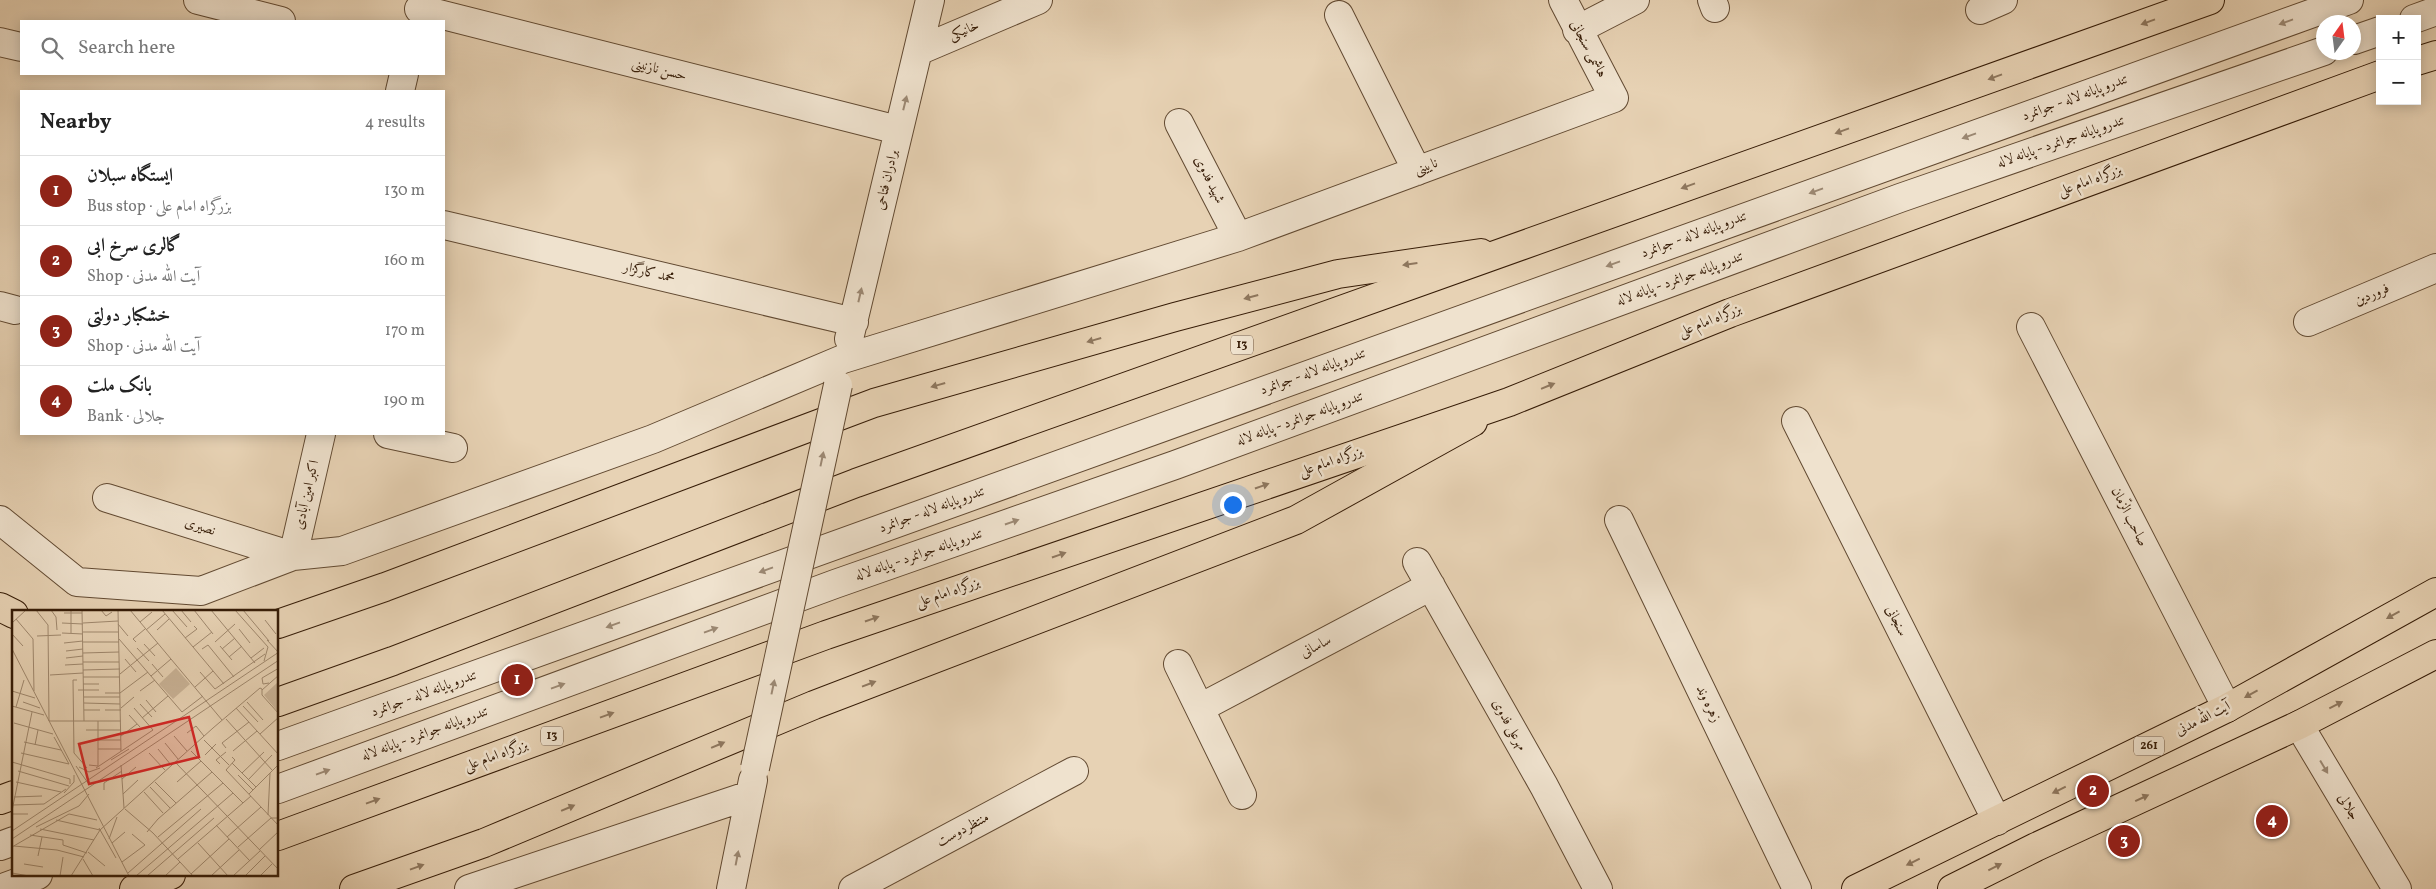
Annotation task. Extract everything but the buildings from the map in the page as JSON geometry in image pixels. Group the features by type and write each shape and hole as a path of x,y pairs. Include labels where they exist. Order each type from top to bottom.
{"main road":[{"name":"13","path":"279,702 393,661 856,483 2210,0"},
{"path":"2421,61 2436,55"},
{"name":"بزرگراه امام علی","path":"279,836 826,635 1509,402 1740,309 2376,76"},
{"path":"279,624 395,583 874,403 1175,317 1338,274 1510,249"},
{"path":"354,889 484,843 814,705 1296,520 1509,402"},
{"name":"آیت الله مدنی","path":"1856,889 2226,708 2436,592"},
{"path":"0,607 12,613"},
{"path":"1952,889 2036,847 2299,725 2436,654"},
{"path":"0,800 12,796"},
{"path":"134,889 169,876"}],"street":[{"path":"198,0 277,20"},
{"name":"برادران فتاحی","path":"731,889 755,768 843,359 854,322 930,0"},
{"name":"خانیکی","path":"918,51 1038,0"},
{"name":"هاشمی سنجانی","path":"1563,0 1614,98"},
{"path":"1577,30 1635,0"},
{"name":"تندرو پایانه لاله - جوانمرد","path":"279,746 2349,0"},
{"name":"حسن نازنینی","path":"419,10 898,130"},
{"path":"2421,16 2436,11"},
{"path":"1339,15 1417,171"},
{"path":"2361,38 2376,32"},
{"path":"0,42 20,47"},
{"name":"تندرو پایانه جوانمرد - پایانه لاله","path":"279,789 826,588 1175,465 1900,198 2316,53"},
{"path":"400,90 404,75"},
{"name":"نایینی","path":"293,556 342,551 653,439 843,359 1238,237 1614,98"},
{"name":"شهید فدوی","path":"1180,123 1238,237"},
{"name":"محمد کارگزار","path":"445,224 854,322"},
{"name":"فروردین","path":"2308,322 2436,268"},
{"name":"صاحب الزّمان","path":"2031,326 2226,708"},
{"name":"سنجانی","path":"1796,421 1997,821"},
{"name":"اکبر امین آبادی","path":"293,556 321,435"},
{"path":"393,435 453,448"},
{"name":"نصیری","path":"107,498 293,556"},
{"path":"0,520 77,582 201,591 293,556"},
{"name":"زهره وند","path":"1618,520 1797,889"},
{"name":"مهرعلی فدوی","path":"1418,562 1544,786 1598,889"},
{"name":"ساسانی","path":"1200,708 1431,586"},
{"path":"1178,664 1242,795"},
{"name":"جلالی","path":"2299,725 2397,889"},
{"name":"منتظردوست","path":"853,889 1074,771"},
{"path":"469,889 750,795"},
{"path":"0,846 12,842"},
{"path":"0,889 35,876"}],"place":[{"name":"ایستگاه سبلان","path":"517,680"},
{"name":"گالری سرخ ابی","path":"2093,791"},
{"name":"بانک ملت","path":"2272,821"},
{"name":"خشکبار دولتی","path":"2124,841"}]}
